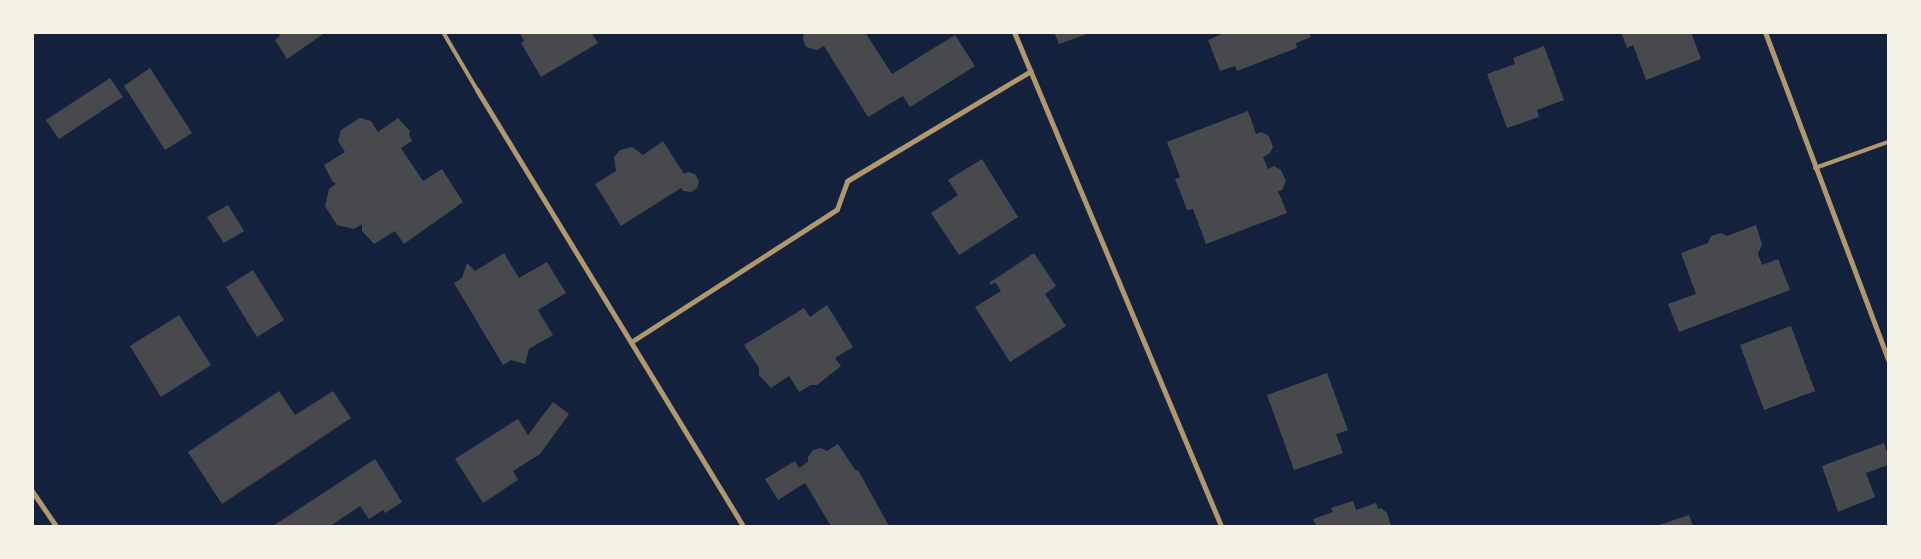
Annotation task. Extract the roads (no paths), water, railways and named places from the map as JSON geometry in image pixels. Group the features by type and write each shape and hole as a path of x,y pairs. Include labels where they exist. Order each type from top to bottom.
{"street":[{"path":"1014,32 1221,526"},
{"path":"1765,32 1888,360"},
{"path":"631,342 837,209 847,181 1031,71"},
{"path":"478,90 743,526"},
{"path":"32,491 56,526"}],"lane":[{"path":"443,32 478,90"},
{"path":"1815,168 1888,142"}]}
